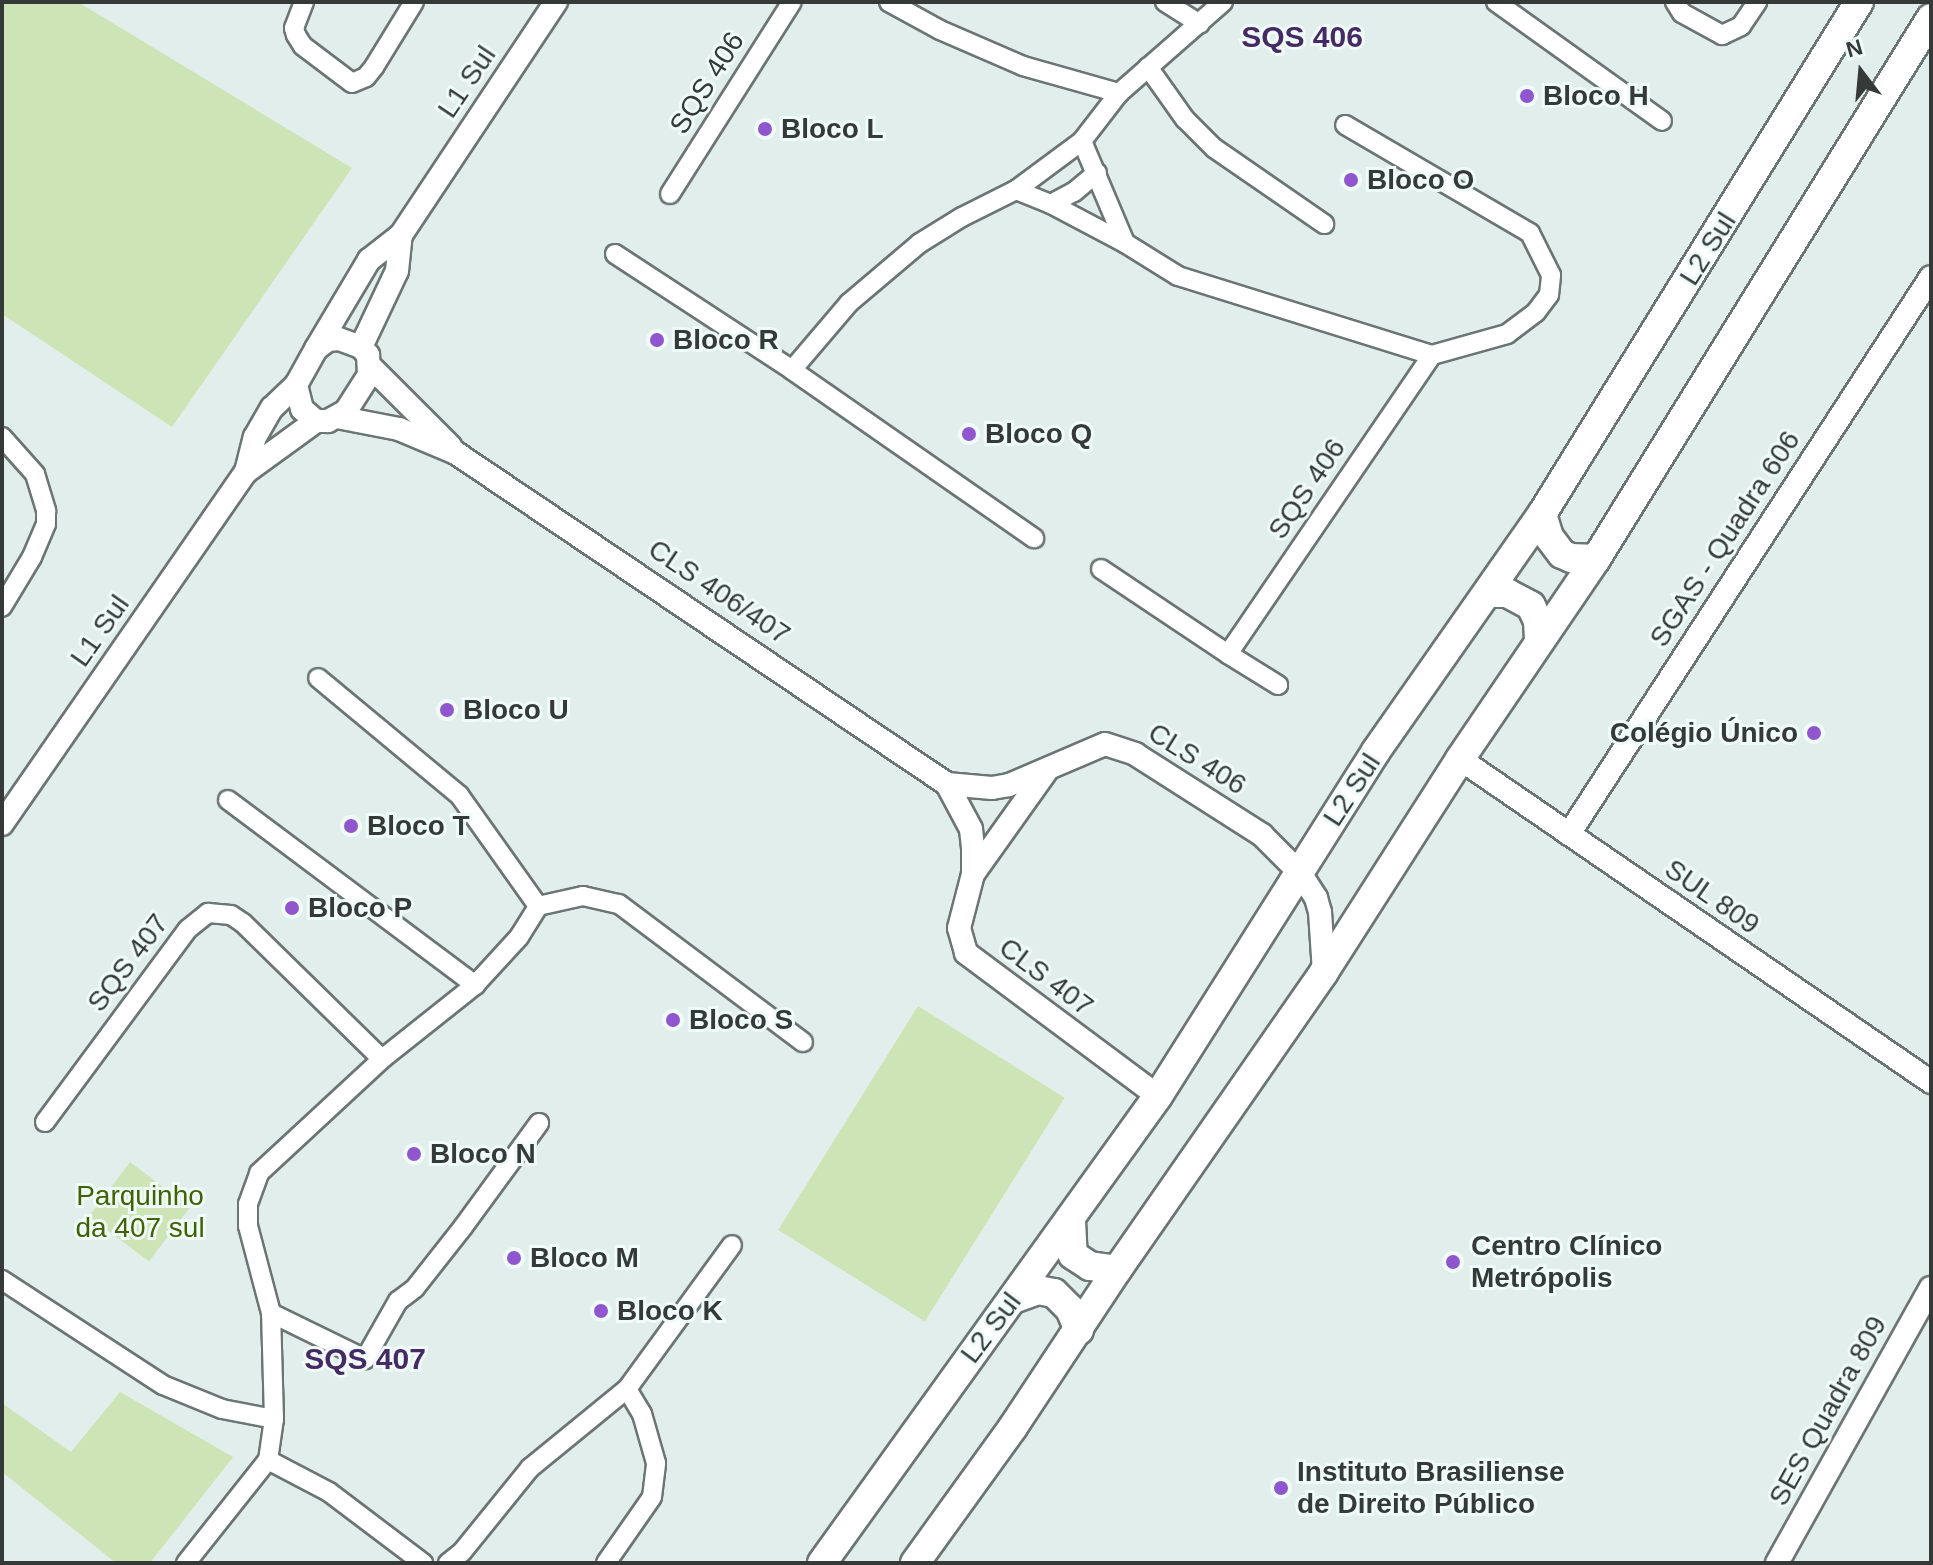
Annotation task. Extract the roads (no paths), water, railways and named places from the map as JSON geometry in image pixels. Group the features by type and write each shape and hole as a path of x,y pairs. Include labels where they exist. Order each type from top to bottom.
{"main road":[{"name":"L2 Sul","path":"822,1563 1158,1096 1376,751 1542,514 1859,2"},
{"path":"915,1563 1324,972 1460,759 1596,559 1931,18"},
{"path":"1542,514 1549,537 1562,554 1571,558 1596,559"},
{"path":"1488,593 1507,593 1531,606 1538,621 1539,642"},
{"path":"1071,1221 1073,1255 1090,1266 1117,1270"},
{"path":"1013,1299 1038,1290 1054,1293 1070,1309 1079,1330"}],"street":[{"path":"304,2 294,28 303,46 352,83 366,77 374,67 414,2"},
{"name":"L1 Sul","path":"316,349 369,260 401,235 556,2"},
{"name":"SQS 406","path":"670,194 792,2"},
{"path":"889,2 940,30 1023,66 1119,93"},
{"path":"1165,2 1200,24"},
{"path":"792,370 849,303 920,243 962,217 1016,190 1082,141 1119,93 1223,2"},
{"path":"1496,2 1662,121"},
{"path":"1675,2 1682,13 1722,35 1741,26 1757,2"},
{"path":"1148,67 1185,119 1214,148 1324,224"},
{"path":"1016,190 1051,204 1125,243 1178,276 1432,355 1507,334 1536,312 1549,295 1548,265 1530,233 1345,125"},
{"path":"1082,141 1125,243"},
{"path":"1051,204 1074,192 1097,173"},
{"name":"L1 Sul","path":"365,356 397,271 401,235"},
{"path":"615,254 792,370 1034,538"},
{"name":"SGAS - Quadra 606","path":"1569,834 1931,277"},
{"path":"339,339 365,356 369,375 356,399 327,419 302,409 296,385 316,349 328,340 339,339"},
{"name":"SQS 406","path":"1228,654 1432,355"},
{"name":"CLS 406/407","path":"365,356 456,453"},
{"name":"L1 Sul","path":"2,824 246,472 255,437 272,408 296,385"},
{"name":"L1 Sul","path":"246,472 327,419"},
{"name":"CLS 406/407","path":"327,419 399,429 456,453 947,784"},
{"path":"2,437 35,474 46,524 32,557 2,607"},
{"path":"1101,569 1278,685"},
{"path":"318,678 459,795 538,906"},
{"name":"CLS 406","path":"947,784 992,788 1009,785 1095,746 1119,746 1262,835 1300,873 1316,898 1320,912 1324,972"},
{"name":"SUL 809","path":"1460,759 1931,1082"},
{"path":"973,874 1048,769"},
{"name":"CLS 407","path":"947,784 971,829 973,874 959,928 966,953 1158,1096"},
{"path":"228,800 475,985"},
{"path":"186,1563 268,1460 274,1419 271,1313 248,1226 252,1187 272,1158 382,1059 475,985 519,937 538,906 583,896 619,904 803,1042"},
{"name":"SQS 407","path":"45,1122 188,929 208,913 231,915 243,923 382,1059"},
{"path":"271,1313 365,1359 398,1301 415,1288 539,1123"},
{"path":"448,1563 462,1552 530,1468 627,1389 732,1245"},
{"path":"2,1280 163,1385 222,1409 274,1419"},
{"name":"SES Quadra 809","path":"1777,1563 1931,1288"},
{"path":"606,1563 652,1497 656,1463 642,1414 627,1389"},
{"path":"268,1460 329,1492 423,1563"}],"place":[{"name":"Bloco H","path":"1527,96"},
{"name":"Bloco L","path":"765,129"},
{"name":"Bloco O","path":"1351,180"},
{"name":"Bloco R","path":"657,340"},
{"name":"Bloco Q","path":"969,434"},
{"name":"Bloco U","path":"447,710"},
{"name":"Colégio Único","path":"1814,733"},
{"name":"Bloco T","path":"351,826"},
{"name":"Bloco P","path":"292,908"},
{"name":"Bloco S","path":"673,1020"},
{"name":"Bloco N","path":"414,1154"},
{"name":"Bloco M","path":"514,1258"},
{"name":"Centro Clínico Metrópolis","path":"1453,1262"},
{"name":"Bloco K","path":"601,1311"},
{"name":"Instituto Brasiliense de Direito Público","path":"1281,1488"}],"district":[{"name":"SQS 406","path":"1302,37"},
{"name":"SQS 407","path":"365,1359"}],"park label":[{"name":"Parquinho da 407 sul","path":"140,1212"}]}
